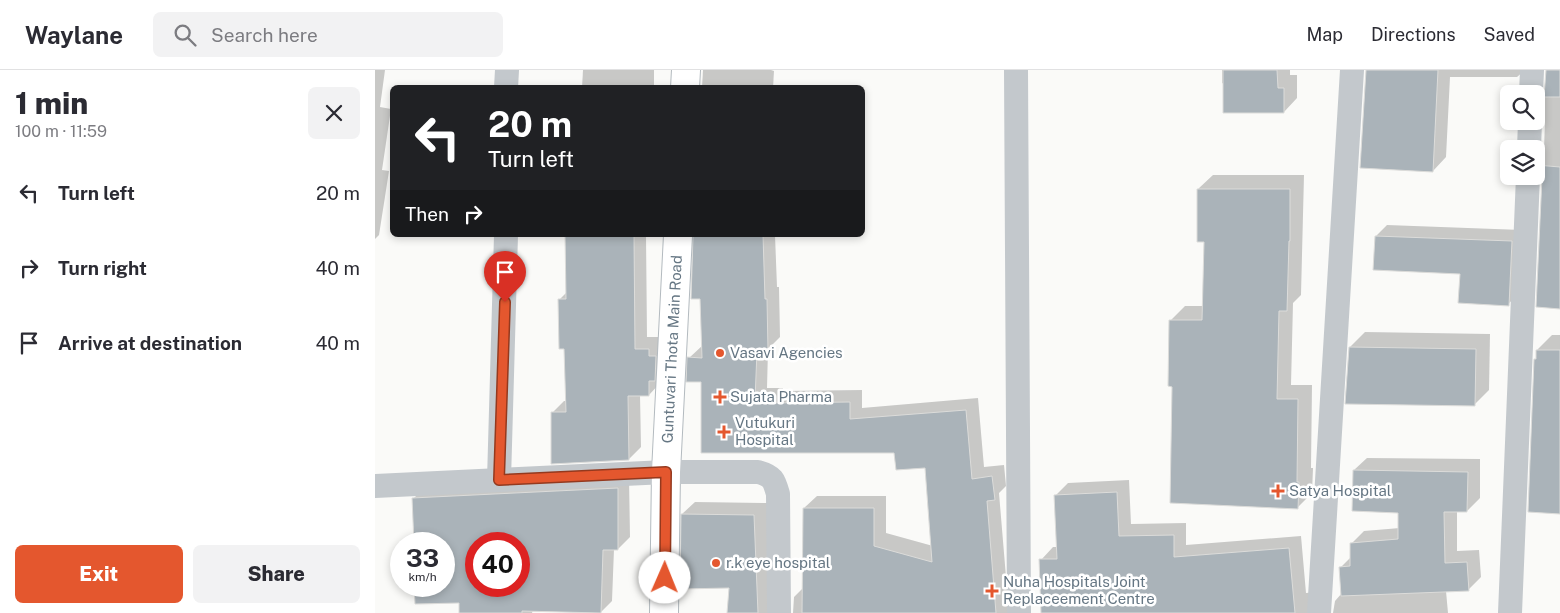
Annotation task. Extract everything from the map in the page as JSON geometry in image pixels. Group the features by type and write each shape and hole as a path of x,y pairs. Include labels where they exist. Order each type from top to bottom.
{"street":[{"path":"506,85 507,70"},
{"path":"685,85 686,70"},
{"path":"1016,70 1019,613"},
{"path":"1319,613 1351,70"},
{"path":"1531,85 1532,70"},
{"path":"1510,613 1528,185"},
{"path":"499,480 506,237"},
{"name":"Guntuvari Thota Main Road","path":"664,613 666,472 678,237"},
{"path":"375,486 666,472 758,472 768,475 774,481 778,494 779,613"}],"building":[{"path":"1223,70 1277,70 1278,88 1284,88 1284,113 1223,113"},
{"path":"1366,70 1438,70 1433,172 1360,168"},
{"path":"1546,70 1560,70 1560,97 1545,97"},
{"path":"1545,166 1560,167 1560,309 1536,307 1542,185 1545,185"},
{"path":"1197,189 1290,189 1287,311 1279,311 1277,399 1298,399 1298,509 1170,503 1172,387 1168,386 1169,320 1202,320 1204,242 1197,242"},
{"path":"1375,236 1512,241 1509,306 1458,303 1460,274 1373,270"},
{"path":"565,237 634,237 635,349 649,349 649,356 656,356 655,381 649,381 649,396 628,396 629,460 551,464 551,412 566,412 564,349 559,349 558,299 566,299"},
{"path":"693,237 763,237 768,351 757,351 755,400 771,400 771,403 850,402 850,419 966,410 972,479 992,476 995,500 987,501 996,613 802,613 803,508 874,508 874,546 932,562 925,468 896,470 894,453 701,453 701,382 686,382 687,357 702,358 700,299 691,299"},
{"path":"1349,347 1476,349 1475,406 1345,404"},
{"path":"1536,350 1560,350 1560,514 1528,512 1534,359 1536,359"},
{"path":"1353,470 1468,472 1467,512 1444,512 1445,563 1467,562 1469,591 1341,596 1339,567 1350,566 1350,543 1398,539 1398,513 1352,511"},
{"path":"618,488 618,550 603,550 601,613 522,611 522,613 459,613 459,603 415,604 415,597 455,597 455,532 413,532 412,498"},
{"path":"1117,492 1119,536 1174,535 1174,557 1289,548 1295,613 1041,613 1039,559 1057,559 1054,495"},
{"name":"r.k eye hospital","path":"681,514 754,515 758,613 727,613 729,588 680,589"}],"place":[{"name":"Vasavi Agencies","path":"720,353"},
{"name":"Sujata Pharma","path":"720,397"},
{"name":"Vutukuri Hospital","path":"724,432"},
{"name":"Satya Hospital","path":"1278,491"},
{"name":"r.k eye hospital","path":"716,563"},
{"name":"Nuha Hospitals Joint Replaceement Centre","path":"992,591"}],"route":[{"path":"505,302 499,480 666,472 665,578"}]}
